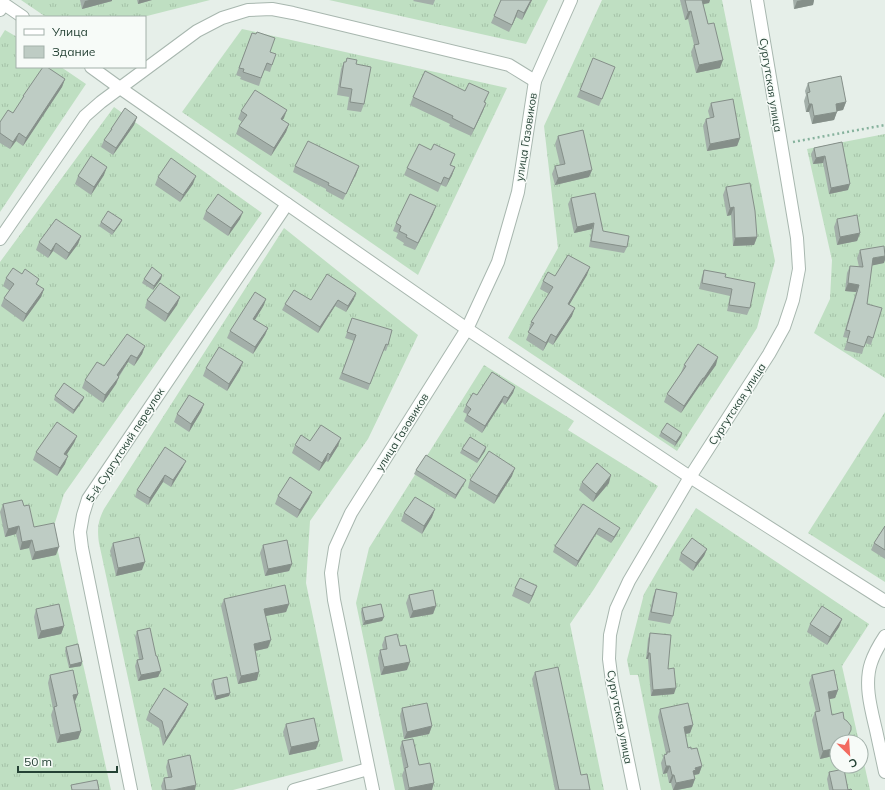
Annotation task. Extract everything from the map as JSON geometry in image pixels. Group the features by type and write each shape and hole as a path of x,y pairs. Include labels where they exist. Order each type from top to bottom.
{"street":[{"name":"улица Газовиков","path":"373,790 334,600 331,573 335,548 350,513 467,329 498,262 518,192 535,81 571,0"},
{"name":"Сургутская улица","path":"634,790 612,682 609,659 610,635 616,609 629,581 690,477 769,354 784,327 794,300 799,269 796,238 757,0"},
{"path":"2,7 21,16"},
{"name":"улица Газовиков","path":"120,88 197,31 222,18 248,10 272,9 293,12 509,65 535,81"},
{"path":"92,68 467,329 690,477 885,601"},
{"path":"0,239 85,116 120,88"},
{"name":"5-й Сургутский переулок","path":"131,790 82,548 80,532 82,515 88,499 288,204"},
{"path":"885,636 870,664 868,680 871,707 885,772"},
{"path":"294,790 368,769"}],"path":[{"path":"781,145 885,125"}],"green space":[{"path":"21,0 210,0 146,16 45,16"},
{"path":"329,0 548,0 526,44"},
{"path":"602,0 722,0 775,261 757,328 677,451 508,338 558,248 544,126"},
{"path":"242,29 507,88 418,275 182,112"},
{"path":"5,30 16,36 16,68 62,68 86,84 0,212 0,38"},
{"path":"114,107 262,213 64,494 53,529 111,790 0,790 0,262"},
{"path":"885,134 885,378 814,333 830,299 832,260 807,149"},
{"path":"284,228 418,335 368,439 310,521 306,583 343,761 233,790 152,790 99,543 99,521 104,509"},
{"path":"484,365 574,421 568,430 658,486 594,589 570,624 604,790 395,790 356,603 369,548"},
{"path":"885,412 885,582 808,533"},
{"path":"696,508 869,624 842,666 857,734 829,734 829,774 866,774 870,790 661,790 638,675 630,675 627,660 644,594"}],"building":[{"path":"501,0 531,0 524,13 518,10 512,25 494,16"},
{"path":"685,0 702,0 708,24 714,23 723,60 699,65 694,45 699,44 691,11 688,12"},
{"path":"257,32 275,38 270,52 276,54 272,65 267,63 261,78 243,72 244,69 239,68 252,33 256,34"},
{"path":"347,58 357,60 356,64 371,67 364,104 350,102 352,89 340,87 344,62 346,62"},
{"path":"593,58 615,67 602,99 580,90"},
{"path":"42,68 48,68 65,79 26,138 19,133 13,142 0,133 0,122 8,110 13,113"},
{"path":"425,71 465,91 469,83 489,92 484,102 486,103 474,129 452,118 453,116 413,97"},
{"path":"841,76 846,102 836,104 837,112 814,116 812,104 809,104 807,93 810,92 808,83"},
{"path":"255,90 287,110 281,119 289,124 274,148 239,126 247,115 241,111"},
{"path":"733,99 740,138 710,144 706,119 714,117 711,103"},
{"path":"125,108 137,117 116,148 104,140"},
{"path":"583,130 592,170 558,178 555,166 565,164 558,136"},
{"path":"308,141 359,166 346,194 328,185 329,183 295,166"},
{"path":"842,142 850,184 831,188 825,156 816,158 814,148"},
{"path":"419,144 431,150 434,144 455,154 450,165 455,167 449,179 444,177 441,184 407,168"},
{"path":"91,156 107,167 94,187 78,176"},
{"path":"171,158 196,176 183,195 158,177"},
{"path":"750,183 755,211 757,237 735,238 734,207 730,208 726,187"},
{"path":"595,193 603,231 629,236 627,247 591,241 594,223 577,227 571,198"},
{"path":"218,194 243,212 231,228 206,211"},
{"path":"410,194 436,206 418,243 406,237 407,235 399,231 401,226 396,223"},
{"path":"108,211 122,220 114,231 101,222"},
{"path":"857,215 860,233 840,237 837,219"},
{"path":"56,219 81,236 69,253 56,243 51,251 39,242"},
{"path":"884,246 885,256 873,258 867,304 882,308 873,338 868,336 864,347 847,342 850,331 846,330 859,285 848,283 850,266 863,267 860,250"},
{"path":"568,255 590,267 568,304 575,308 556,337 551,334 546,343 528,332 534,323 531,322 553,287 543,281 548,272 555,276"},
{"path":"152,267 162,275 154,286 144,279"},
{"path":"13,268 22,274 25,269 39,279 36,284 44,289 26,314 4,298 14,284 6,278"},
{"path":"704,270 726,274 725,277 755,283 750,308 729,305 732,289 702,283"},
{"path":"327,274 356,293 348,306 338,300 320,327 285,304 294,290 311,300"},
{"path":"160,283 180,297 168,314 147,300"},
{"path":"255,292 266,299 253,319 268,328 255,347 230,331"},
{"path":"352,318 392,330 388,345 386,344 370,384 342,373 356,335 347,332"},
{"path":"127,334 145,346 137,358 131,355 117,375 119,377 105,395 85,380 97,362 104,366"},
{"path":"698,344 718,357 684,406 667,394 686,366 684,365"},
{"path":"219,347 243,362 229,384 206,368"},
{"path":"492,372 515,387 508,398 504,396 485,426 467,415 471,409 466,405 473,393 477,395"},
{"path":"64,383 84,397 74,410 55,396"},
{"path":"189,395 204,404 191,424 177,414"},
{"path":"57,422 77,436 64,454 68,456 60,468 36,452"},
{"path":"667,423 682,433 676,442 661,432"},
{"path":"321,425 341,438 330,455 328,453 322,463 295,445 301,435 310,441"},
{"path":"470,437 486,447 479,459 462,449"},
{"path":"165,447 186,461 173,480 165,475 150,498 137,490"},
{"path":"489,451 515,468 497,496 470,480"},
{"path":"426,455 466,480 456,495 416,470"},
{"path":"597,463 611,475 596,494 582,482"},
{"path":"290,477 312,492 300,510 278,496"},
{"path":"415,497 435,509 424,526 404,513"},
{"path":"22,500 24,506 29,505 34,527 54,523 59,547 35,552 32,540 22,542 19,526 8,529 3,504"},
{"path":"583,504 620,528 614,537 599,528 578,561 555,546"},
{"path":"885,526 885,550 874,543"},
{"path":"139,537 145,562 118,568 113,543"},
{"path":"692,538 707,549 696,563 681,553"},
{"path":"287,540 292,564 268,569 263,545"},
{"path":"520,578 537,586 532,596 515,588"},
{"path":"285,585 289,604 264,609 271,640 254,644 259,672 241,676 224,599"},
{"path":"656,589 677,593 673,616 651,612"},
{"path":"433,590 436,606 413,611 409,595"},
{"path":"59,604 64,626 41,631 36,609"},
{"path":"381,604 384,617 365,621 362,608"},
{"path":"822,606 842,619 830,637 810,624"},
{"path":"150,628 161,671 141,675 137,660 143,659 137,631"},
{"path":"650,633 671,635 668,669 674,668 676,688 653,690 650,653 648,653"},
{"path":"397,634 400,646 406,645 410,662 384,667 380,650 387,649 385,637"},
{"path":"78,644 82,662 70,665 66,647"},
{"path":"558,667 581,775 587,774 590,790 559,790 535,672"},
{"path":"73,670 78,694 73,695 81,731 60,735 54,707 57,706 50,675"},
{"path":"834,670 838,690 828,692 832,715 843,712 844,719 851,726 849,734 829,734 829,750 823,751 815,712 820,711 812,675"},
{"path":"227,677 230,693 216,696 213,680"},
{"path":"164,688 188,704 166,738 162,721 149,712"},
{"path":"427,703 432,726 407,732 402,708"},
{"path":"688,703 693,725 684,727 688,748 697,748 702,766 695,768 696,770 693,771 695,779 676,783 670,766 666,766 664,755 667,754 667,752 670,752 660,709"},
{"path":"314,718 319,741 291,747 286,724"},
{"path":"413,739 419,765 430,763 434,783 409,788 405,768 408,767 402,741"},
{"path":"190,755 196,785 166,790 164,778 172,777 168,760"},
{"path":"829,774 845,774 848,790 833,790"},
{"path":"97,780 99,790 72,790 71,785"}]}
